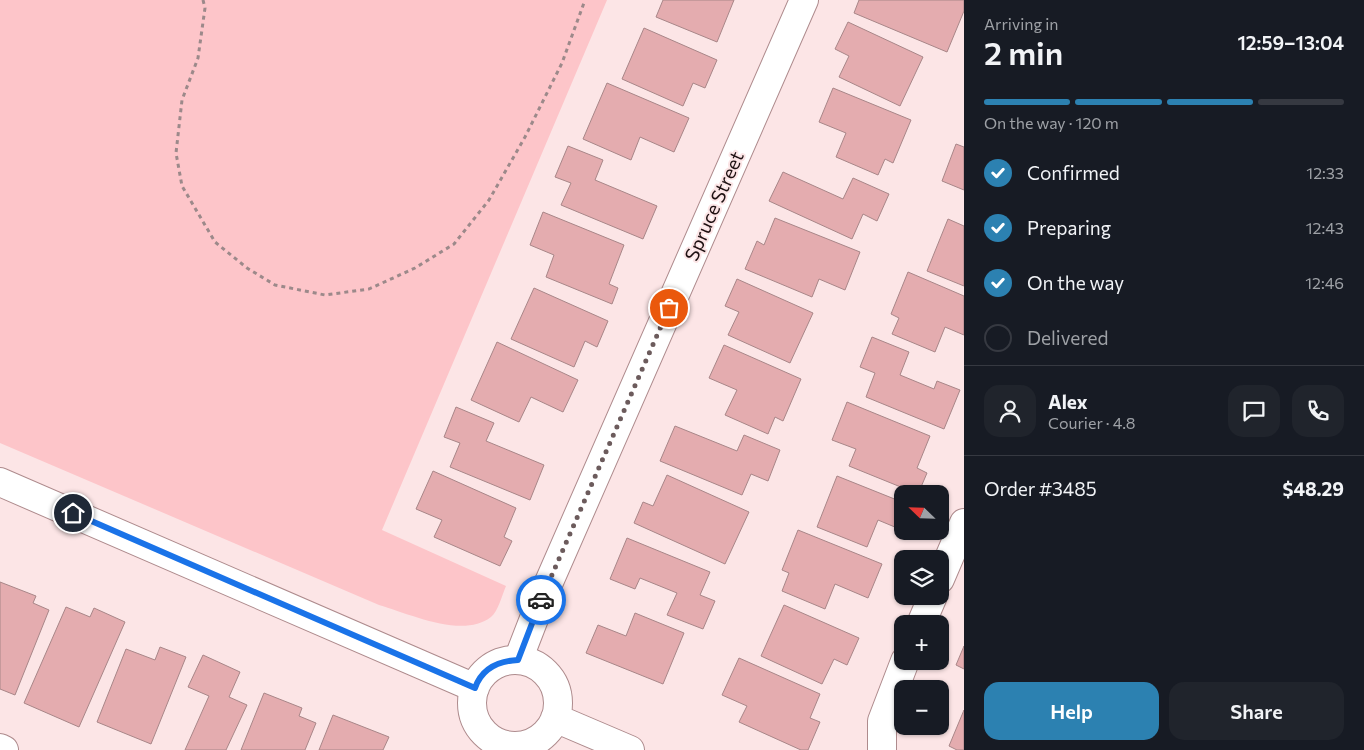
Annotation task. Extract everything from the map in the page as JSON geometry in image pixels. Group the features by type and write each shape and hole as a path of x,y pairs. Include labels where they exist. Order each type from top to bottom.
{"street":[{"name":"Spruce Street","path":"518,660 542,598 804,0"},
{"path":"0,482 475,688"},
{"path":"949,558 964,523"},
{"path":"518,660 532,664 543,671 552,681 558,702 555,718 550,727 538,739 517,748 499,743 485,734 474,715 472,695 478,680 490,668 498,663 518,660"},
{"path":"882,750 882,721 902,670"},
{"path":"555,718 630,750"},
{"path":"0,748 4,750"}],"path":[{"path":"203,0 205,8 198,58 182,100 176,152 182,186 215,242 247,268 275,285 325,295 368,289 415,268 454,244 489,200 526,137 562,63 585,0"}],"shaded area":[{"path":"0,0 607,0 382,530 506,586 498,607 491,617 479,623 466,626 451,625 421,619 379,605 0,443"}],"building":[{"path":"663,0 734,0 717,42 656,17"},
{"path":"859,0 964,0 964,11 947,52 854,13"},
{"path":"848,22 923,57 900,106 839,77 849,56 835,49"},
{"path":"644,28 717,60 705,88 693,83 683,106 622,79"},
{"path":"607,83 689,118 674,152 640,137 631,160 583,139"},
{"path":"833,88 911,120 893,163 885,159 878,175 836,157 846,133 819,122"},
{"path":"956,144 964,147 964,190 942,181"},
{"path":"568,146 603,160 595,180 657,206 643,239 561,205 571,183 555,177"},
{"path":"783,172 843,199 853,178 889,194 877,221 863,214 852,239 769,201"},
{"path":"543,212 624,245 609,284 618,288 612,304 546,277 554,255 530,245"},
{"path":"775,218 860,252 845,290 819,279 812,297 745,269 757,241 764,245"},
{"path":"948,219 964,226 964,286 927,271"},
{"path":"908,272 964,296 964,335 945,327 935,352 892,334 899,318 891,314"},
{"path":"737,279 813,313 790,363 728,335 739,312 725,306"},
{"path":"534,288 608,321 597,347 585,341 574,367 511,339"},
{"path":"872,337 909,352 900,375 934,389 937,381 960,390 944,429 866,397 875,373 860,367"},
{"path":"497,342 578,380 563,412 531,397 519,422 471,400"},
{"path":"724,345 801,379 783,421 775,417 768,434 725,415 737,390 709,378"},
{"path":"847,402 930,436 917,468 927,473 922,485 896,485 849,466 856,449 832,440"},
{"path":"456,407 494,423 486,441 544,465 530,500 450,467 460,443 444,437"},
{"path":"675,426 737,451 744,435 780,450 768,481 751,474 742,495 660,461"},
{"path":"433,471 516,508 504,537 512,541 500,566 434,537 442,520 416,509"},
{"path":"667,475 749,512 725,564 634,523 643,502 653,506"},
{"path":"837,476 894,499 894,527 878,520 867,547 817,527"},
{"path":"798,530 882,564 868,598 835,584 825,609 782,591 789,573 782,570"},
{"path":"627,538 710,572 700,595 715,601 703,629 667,615 677,593 640,578 635,589 610,579"},
{"path":"0,582 36,596 33,603 49,610 15,695 0,689"},
{"path":"784,605 859,638 847,665 834,659 822,684 761,656"},
{"path":"66,607 90,617 94,608 125,622 79,727 24,703"},
{"path":"635,613 684,633 663,684 586,653 598,625 626,636"},
{"path":"964,646 964,669 956,665"},
{"path":"160,647 186,657 151,744 97,722 126,649 155,660"},
{"path":"203,655 240,672 229,697 247,705 226,750 185,750 209,696 188,687"},
{"path":"739,658 820,694 810,718 820,722 808,750 801,750 739,722 747,706 722,695"},
{"path":"264,693 302,708 299,716 316,723 305,750 241,750"},
{"path":"964,710 964,750 957,750 949,746"},
{"path":"333,715 389,737 383,750 319,750"}],"way so far":[{"path":"541,600 669,308"}],"route":[{"path":"73,513 475,688 478,680 490,668 508,660 518,660 541,600"}]}
